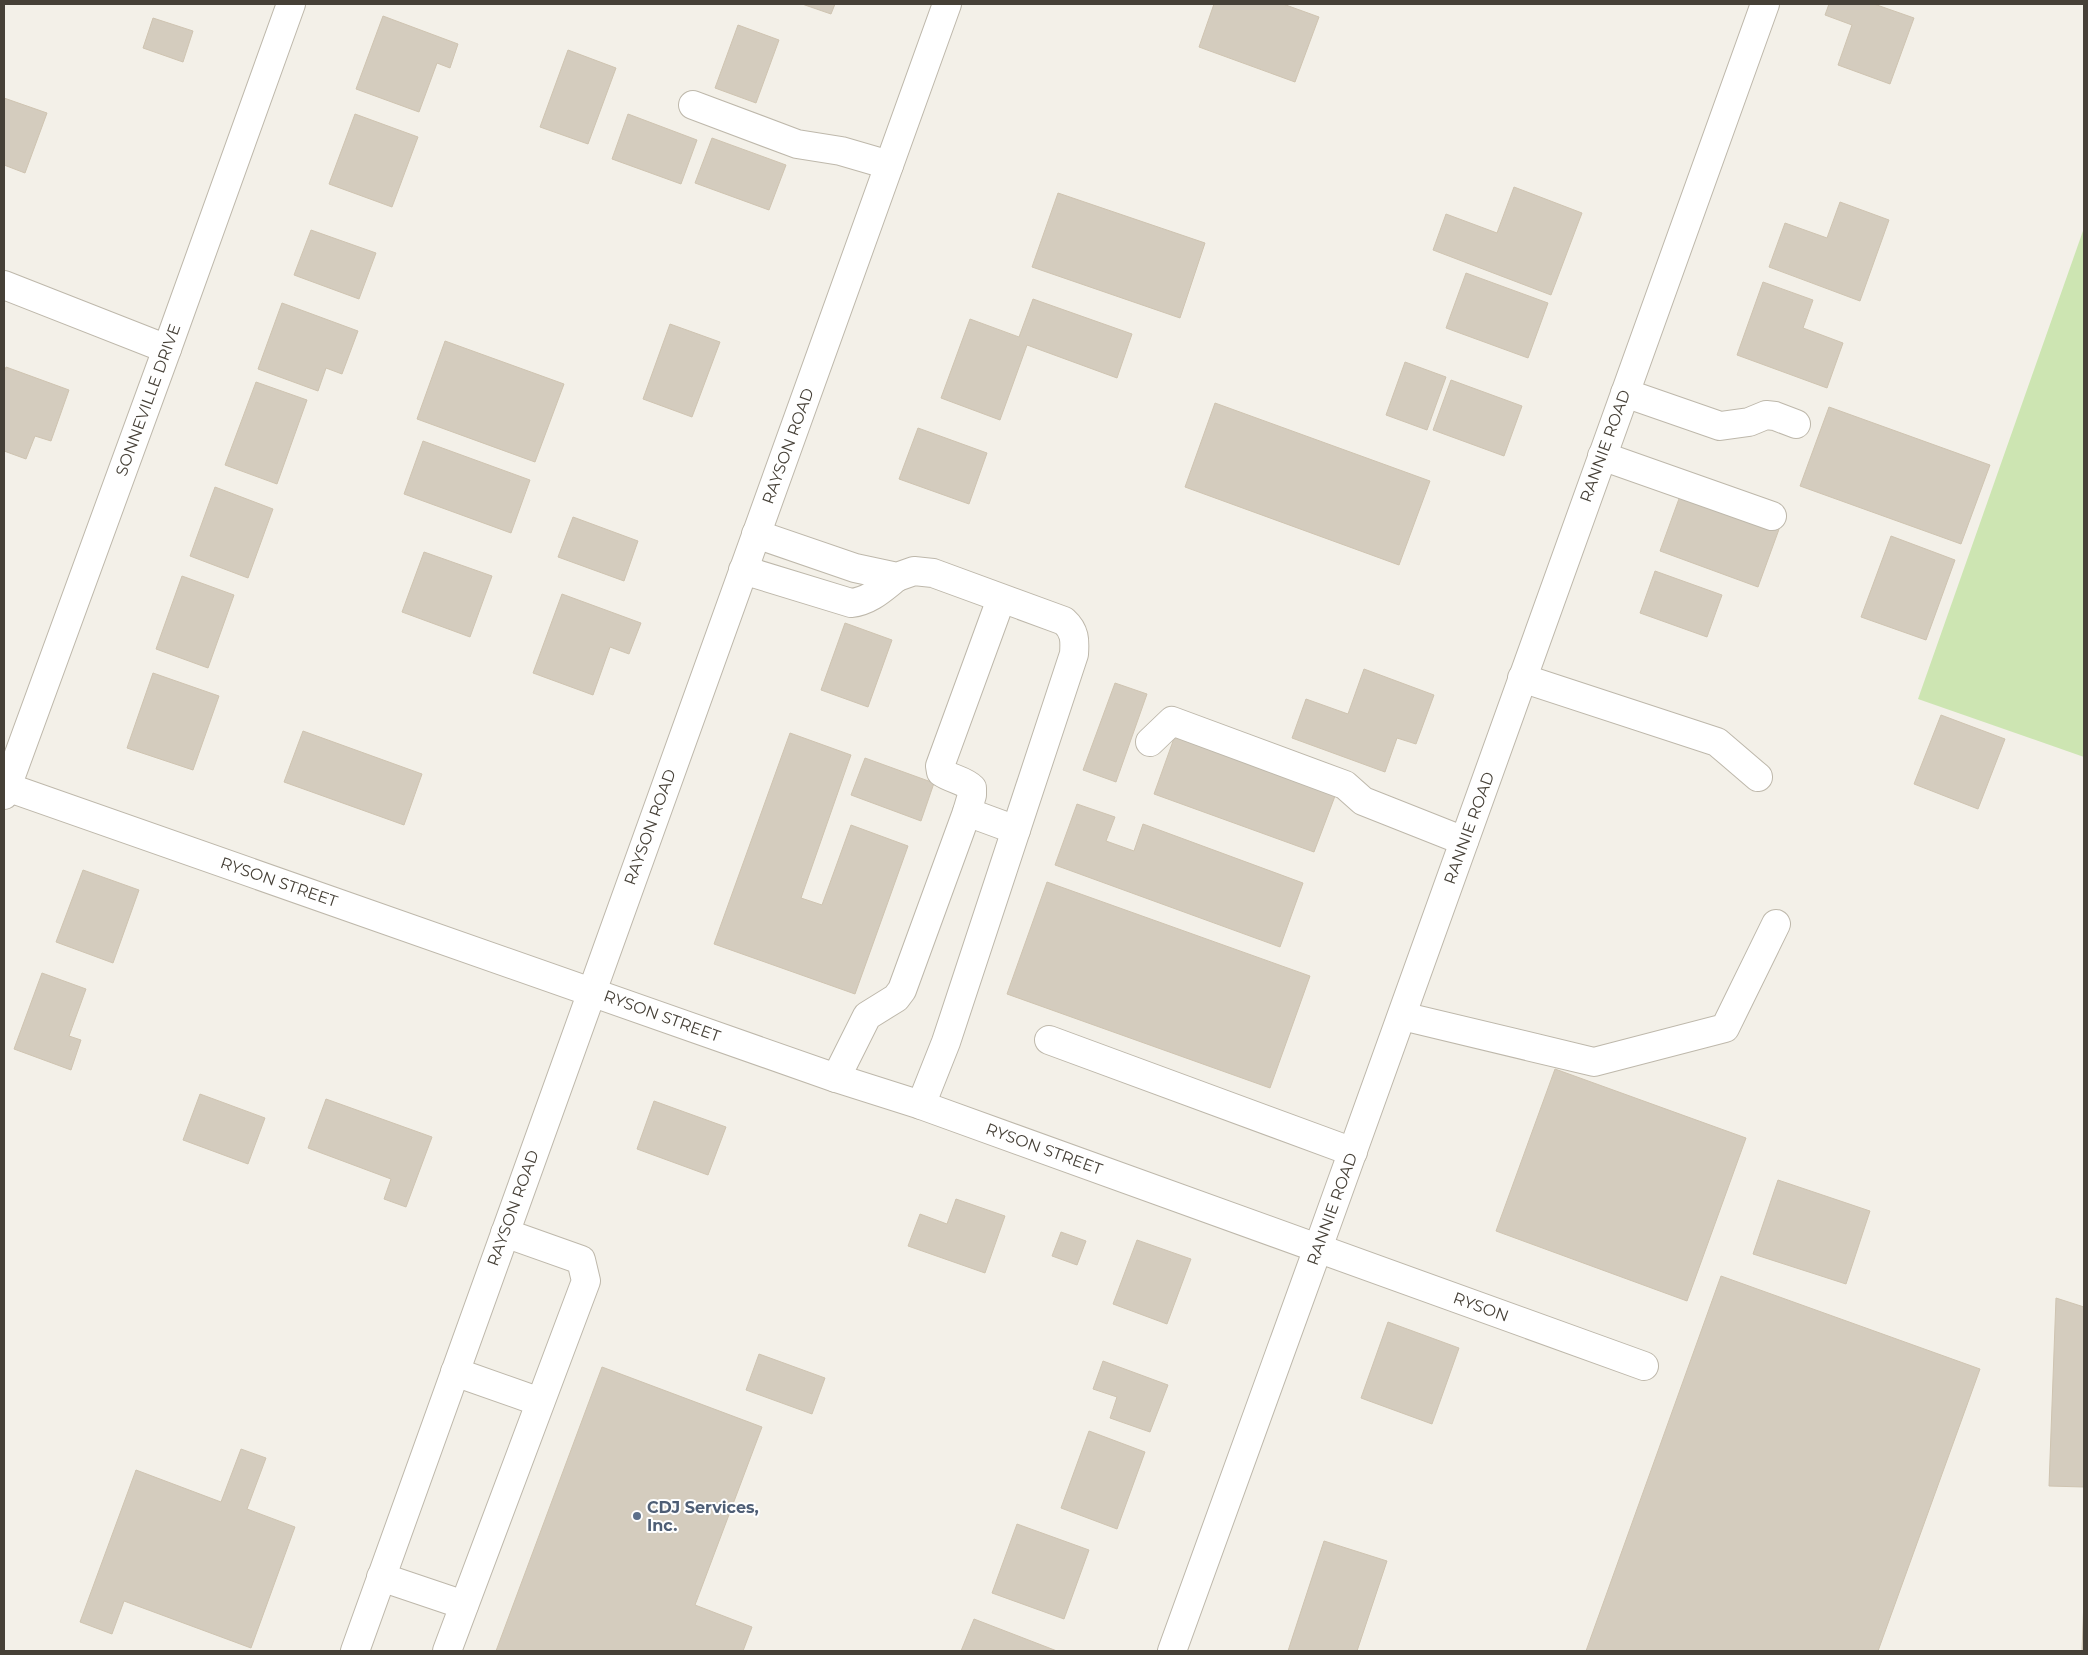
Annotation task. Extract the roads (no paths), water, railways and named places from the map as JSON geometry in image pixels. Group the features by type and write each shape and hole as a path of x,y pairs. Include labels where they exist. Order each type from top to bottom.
{"street":[{"name":"SONNEVILLE DRIVE","path":"5,789 167,349 291,4"},
{"name":"RAYSON ROAD","path":"355,1651 591,991 948,4"},
{"name":"RANNIE ROAD","path":"1172,1651 1765,4"},
{"path":"693,104 797,144 841,151 889,165"},
{"path":"4,285 167,349"},
{"path":"1625,392 1720,426 1749,422 1766,415 1775,416 1796,424"},
{"path":"1602,456 1772,516"},
{"path":"756,534 855,568 897,577"},
{"path":"743,570 851,603 871,598 897,577 914,572 933,572 1064,621 1072,628 1075,640 1074,654 946,1042 921,1105"},
{"path":"836,1078 867,1016 896,998 902,990 967,812 972,788 968,784 947,777 941,772 940,766 1001,599"},
{"path":"1522,678 1717,742 1758,777"},
{"path":"1150,742 1172,721 1345,784 1363,801 1464,841"},
{"name":"RYSON STREET","path":"5,789 591,991 836,1078 921,1105 1318,1248"},
{"path":"967,812 1016,830"},
{"path":"1402,1016 1594,1062 1725,1028 1776,924"},
{"path":"1049,1040 1353,1152"},
{"path":"447,1651 586,1281 581,1260 505,1232"},
{"name":"RYSON","path":"1318,1248 1644,1366"},
{"path":"455,1372 540,1402"},
{"path":"381,1577 464,1605"}],"place":[{"name":"CDJ Services, Inc.","path":"637,1516"}]}
